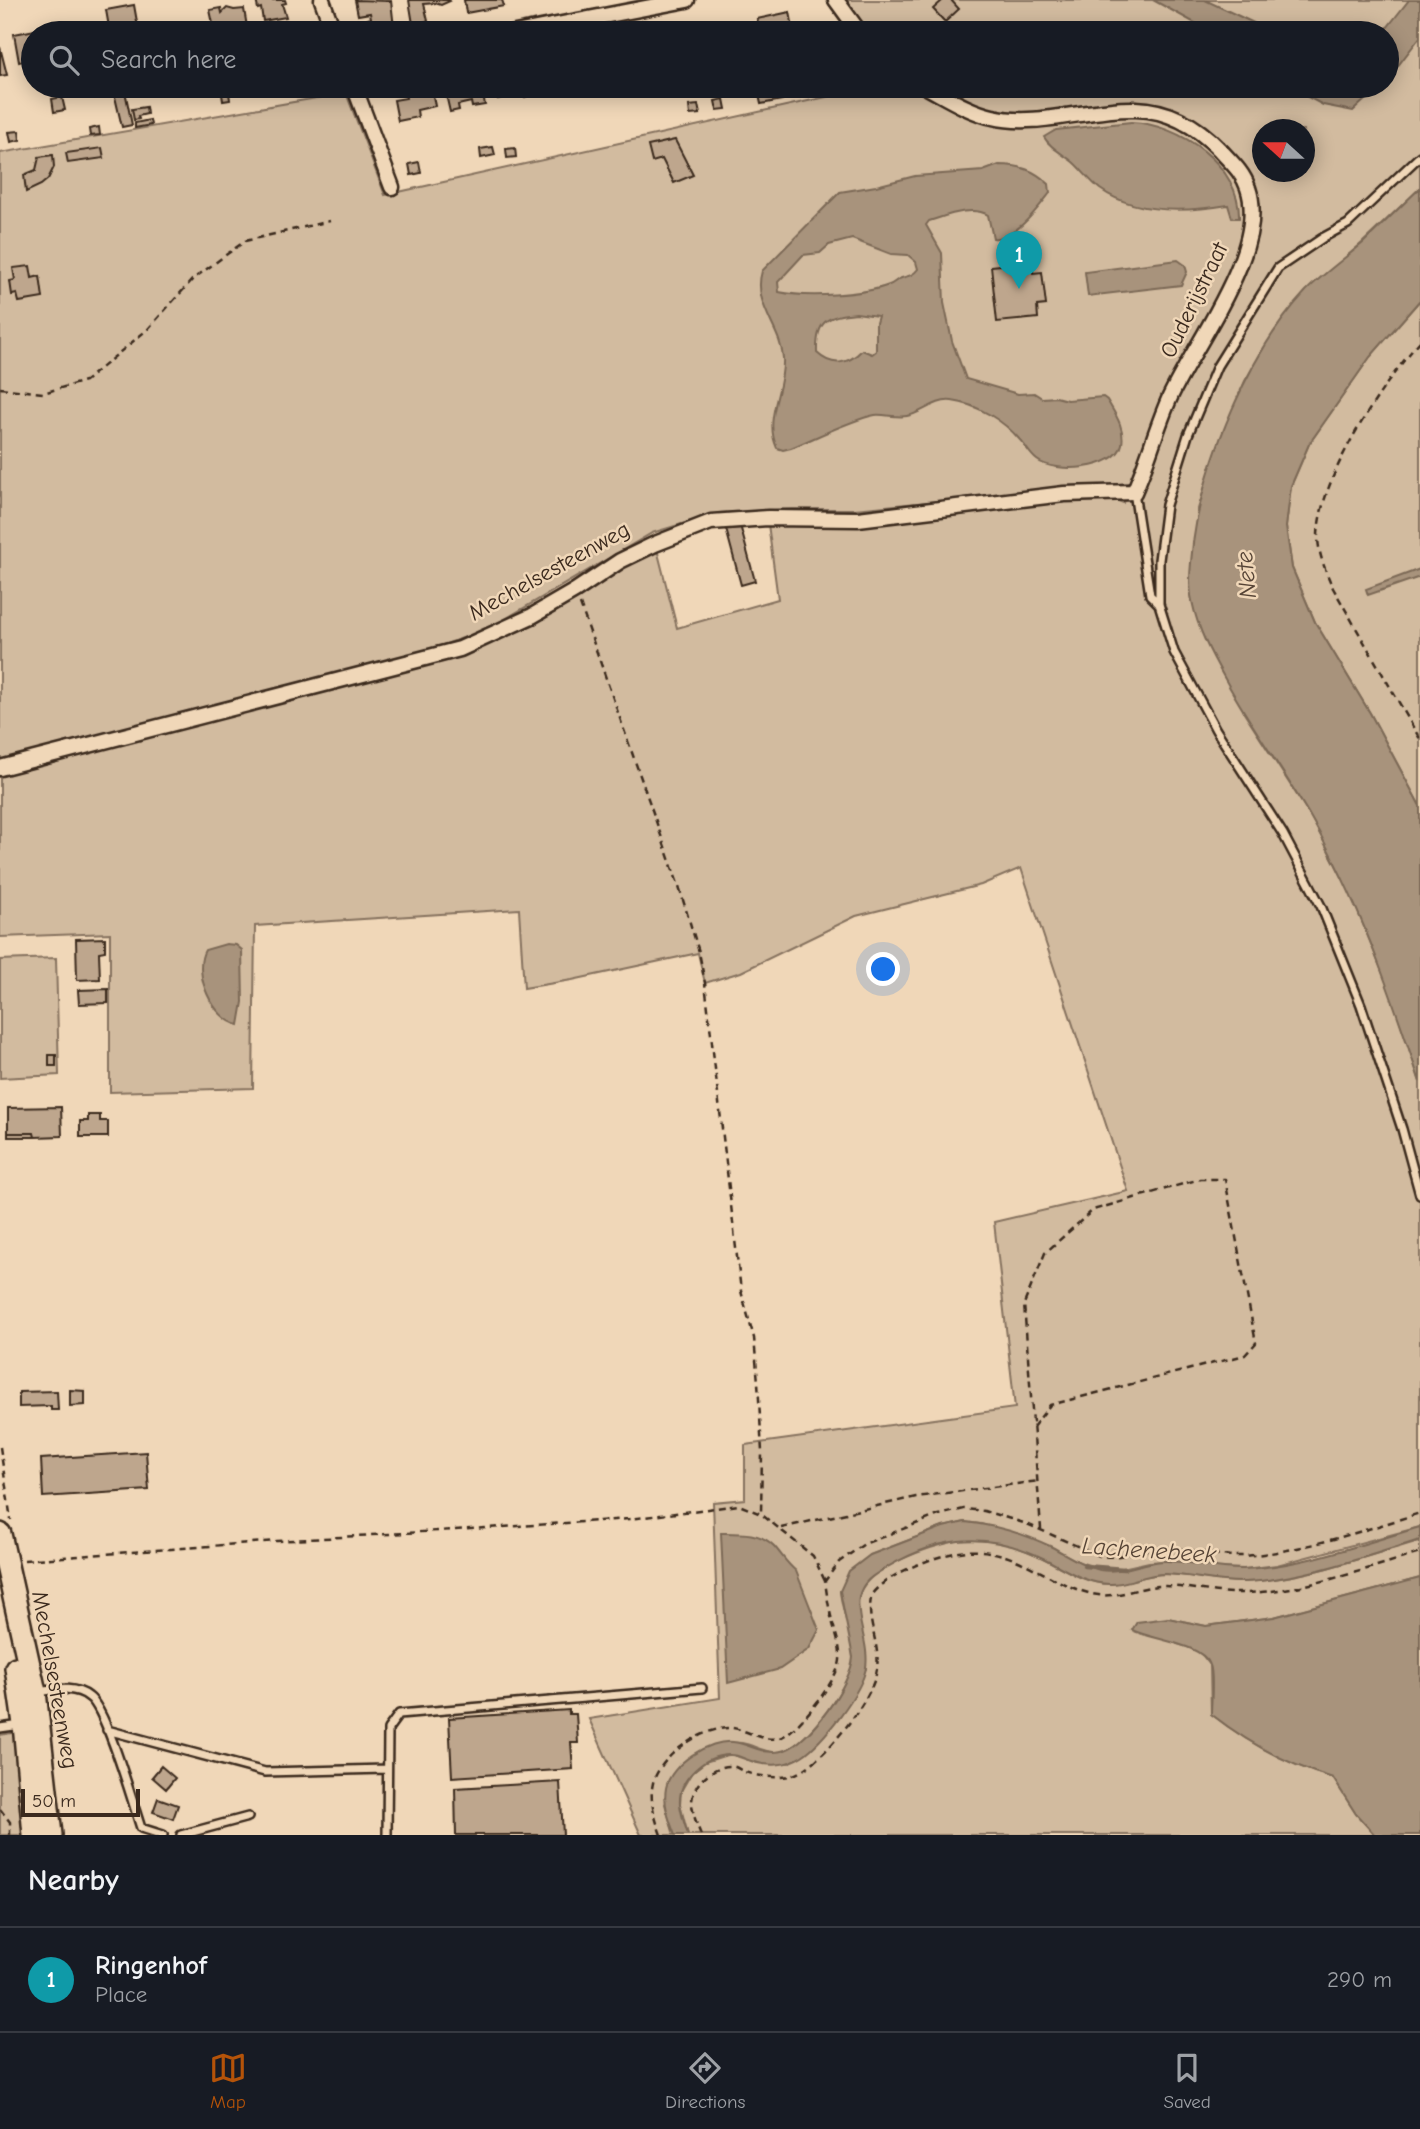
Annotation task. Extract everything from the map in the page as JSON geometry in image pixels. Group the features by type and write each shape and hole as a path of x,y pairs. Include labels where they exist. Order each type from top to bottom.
{"main road":[{"name":"Mechelsesteenweg","path":"0,1534 35,1692 32,1723 34,1835"},
{"name":"Mechelsesteenweg","path":"0,1587 32,1723 51,1835"}],"street":[{"path":"322,0 330,21"},
{"path":"578,21 687,0"},
{"path":"836,0 851,21"},
{"path":"359,98 392,187"},
{"name":"Ouderijstraat","path":"948,98 993,118 1038,119 1131,109 1171,115 1197,129 1215,145 1238,169 1248,188 1252,215 1239,268 1170,397 1134,492"},
{"name":"Mechelsesteenweg","path":"0,768 460,649 532,616 575,592 620,561 654,544 711,522 768,518 858,519 1064,494 1134,492"}],"lane":[{"path":"1420,156 1348,224 1278,268 1217,366 1188,435 1166,505 1159,560 1159,604 1174,652 1216,730 1283,834 1321,906 1361,1005 1402,1129 1420,1195"},
{"path":"1134,492 1150,595 1159,604"},
{"path":"35,1692 67,1688 91,1697 107,1730 141,1828 163,1835"},
{"path":"387,1835 388,1729 399,1714 702,1688"},
{"path":"0,1728 32,1723"},
{"path":"107,1730 265,1772 386,1769"},
{"path":"181,1835 248,1817"}],"path":[{"path":"0,388 43,393 86,381 148,329 194,279 245,241 330,221"},
{"path":"1420,341 1385,389 1334,471 1322,506 1318,537 1323,564 1333,588 1420,739"},
{"path":"575,592 675,876 699,953 705,983 741,1291 754,1338 762,1452 761,1514"},
{"path":"1032,1427 1049,1405 1245,1355 1256,1343 1225,1178 1199,1179 1093,1210 1045,1253 1024,1304 1032,1427 1039,1481 1041,1529"},
{"path":"780,1528 916,1497 1039,1481"},
{"path":"0,1488 6,1488"},
{"path":"17,1560 629,1519 740,1505 761,1514 813,1556 825,1581 841,1657 837,1672 809,1712 794,1729 781,1738 766,1738 730,1728 691,1739 661,1766 653,1782 652,1805 661,1835"},
{"path":"825,1581 839,1562 864,1544 964,1508 984,1511 1041,1529 1084,1550 1109,1558 1147,1549 1169,1548 1244,1556 1304,1545 1420,1513"},
{"path":"701,1835 694,1816 693,1795 710,1772 730,1766 760,1776 793,1775 820,1757 838,1736 871,1690 877,1672 879,1656 870,1617 872,1594 881,1584 915,1566 949,1555 978,1551 1015,1560 1090,1593 1110,1597 1167,1586 1246,1594 1313,1582 1420,1553"},
{"path":"0,1809 10,1822 10,1835"}],"shaded area":[{"path":"826,0 1420,0 1420,188 1306,292 1281,323 1245,381 1218,446 1197,512 1244,713 1311,817 1350,892 1391,994 1420,1082 1420,1527 1277,1565 1244,1569 1168,1561 1149,1562 1109,1571 1079,1562 1023,1536 965,1522 943,1527 870,1555 840,1591 853,1659 837,1697 816,1725 784,1751 768,1751 742,1743 716,1744 665,1804 674,1835 641,1835 589,1719 720,1698 713,1502 745,1499 745,1445 1015,1408 994,1222 1128,1191 1021,868 981,885 856,916 741,972 705,983 698,953 524,988 519,909 255,926 253,1088 110,1092 110,933 0,937 0,774 462,654 657,549 677,628 778,599 768,524 859,525 1065,500 1111,498 1123,503 1129,483 854,509 718,513 652,533 488,629 412,656 0,762 0,153 317,98 348,98 385,195 822,98 1399,98 1399,21 841,21"},
{"path":"1420,300 1420,806 1370,713 1315,622 1292,568 1286,527 1291,486 1309,444 1370,357"},
{"path":"56,958 59,1075 0,1078 0,960"},
{"path":"965,1539 986,1540 1017,1548 1083,1578 1104,1583 1163,1574 1233,1582 1288,1577 1420,1541 1420,1578 1274,1617 1206,1626 1168,1618 1177,1644 1198,1650 1210,1665 1211,1714 1269,1752 1300,1767 1333,1778 1356,1814 1375,1835 688,1835 680,1804 681,1791 692,1772 705,1762 730,1754 748,1760 789,1763 866,1669 858,1600 862,1588 872,1577 886,1567 919,1552"},
{"path":"17,1732 24,1835 0,1835 0,1735"}],"water":[{"path":"1153,0 1205,0 1250,21 1191,21"},
{"path":"1409,0 1420,0 1420,37 1399,64 1399,21 1392,21"},
{"path":"1310,98 1367,98 1353,111 1323,105"},
{"path":"1131,122 1168,130 1204,151 1230,181 1237,199 1239,218 1232,218 1228,205 1162,209 1129,203 1114,197 1096,186 1044,137 1056,130"},
{"path":"999,165 1026,169 1049,184 1050,193 1025,222 1001,238 993,238 988,215 982,212 959,212 929,221 926,225 942,253 944,303 952,341 966,379 1018,394 1034,393 1042,398 1056,397 1067,400 1103,397 1121,426 1123,438 1118,453 1098,464 1084,467 1057,467 1046,464 1035,458 1014,433 998,420 971,406 952,401 940,402 907,416 866,417 791,448 777,448 772,425 783,358 761,294 762,271 840,192 915,176 983,171","holes":["852,239 891,254 908,255 916,262 918,269 890,285 865,291 819,295 779,292 778,282 803,255 820,253 829,245","856,313 878,316 876,351 872,354 862,350 851,359 840,362 828,361 817,353 819,333 825,322 831,318"]},
{"name":"Nete","path":"1420,188 1420,300 1370,357 1309,444 1291,486 1286,527 1292,568 1315,622 1370,713 1420,806 1420,1082 1385,980 1344,881 1311,818 1210,651 1195,612 1190,580 1193,543 1207,478 1232,409 1266,345 1306,291 1363,243"},
{"path":"1178,260 1185,265 1187,272 1181,285 1088,296 1085,272"},
{"path":"1420,569 1420,577 1368,595 1366,589"},
{"path":"226,944 236,945 242,950 243,1002 239,1025 230,1021 213,1005 203,983 201,971 205,950"},
{"path":"965,1522 1020,1534 1087,1566 1108,1571 1163,1561 1233,1569 1287,1564 1420,1527 1420,1540 1312,1572 1245,1582 1166,1574 1116,1584 1092,1582 1022,1549 979,1540 938,1545 918,1552 876,1574 865,1583 860,1593 858,1605 865,1642 866,1667 858,1689 830,1728 802,1756 790,1762 764,1764 731,1755 703,1763 689,1777 681,1794 680,1804 688,1835 675,1835 667,1812 665,1794 669,1779 683,1762 703,1749 724,1742 740,1743 771,1752 785,1750 806,1736 838,1695 851,1668 853,1657 840,1591 849,1571 870,1555 943,1527"},
{"path":"721,1533 742,1533 769,1541 796,1571 819,1630 809,1649 780,1669 728,1683"},
{"path":"1420,1578 1420,1835 1375,1835 1356,1814 1333,1778 1300,1767 1269,1752 1211,1714 1210,1665 1198,1652 1132,1630 1137,1622 1168,1618 1206,1626 1274,1617"}],"building":[{"path":"256,0 285,0 286,3 282,4 286,17 263,21 261,8 258,9"},
{"path":"355,0 391,1 393,21 368,21 370,13 358,15"},
{"path":"409,0 450,1 441,5 424,4 428,21 412,21"},
{"path":"464,0 502,0 504,6 466,13"},
{"path":"943,0 951,0 959,9 944,21 933,9"},
{"path":"134,5 137,21 108,21 106,10"},
{"path":"221,8 222,13 227,8 244,9 246,21 212,21 210,10"},
{"path":"790,12 792,21 757,21"},
{"path":"21,33 19,62 14,34"},
{"path":"0,47 7,75 0,76"},
{"path":"62,98 65,110 54,112 52,99"},
{"path":"115,98 126,98 132,125 122,127"},
{"path":"433,98 435,106 417,110 418,117 398,121 394,100"},
{"path":"447,98 484,98 485,105 472,107 471,102 458,105 459,110 450,112"},
{"path":"760,98 782,98 782,100 761,104"},
{"path":"724,99 726,109 717,110 715,101"},
{"path":"698,105 700,114 690,115 689,106"},
{"path":"146,107 147,114 134,120 132,109"},
{"path":"150,120 151,125 135,128 135,123"},
{"path":"99,127 100,135 90,136 89,129"},
{"path":"19,131 20,140 11,142 9,132"},
{"path":"675,140 693,175 674,183 662,159 652,162 648,146"},
{"path":"493,147 495,155 481,158 480,149"},
{"path":"102,148 104,158 68,163 66,153"},
{"path":"515,148 516,157 507,158 506,149"},
{"path":"53,155 54,167 48,179 26,192 24,175 36,170 39,157"},
{"path":"419,162 421,173 411,175 409,164"},
{"path":"1032,262 1033,273 1042,272 1046,305 1037,306 1038,318 997,322 991,266"},
{"path":"30,266 32,278 40,276 43,298 19,302 17,294 12,295 10,281 15,280 13,268"},
{"path":"740,525 755,581 741,585 726,529"},
{"path":"105,938 105,951 99,952 100,979 77,980 76,939"},
{"path":"108,989 108,1003 79,1004 78,990"},
{"path":"49,1055 56,1055 56,1066 49,1066"},
{"path":"61,1107 62,1136 35,1137 34,1133 8,1133 8,1108"},
{"path":"88,1115 100,1115 100,1121 108,1121 108,1137 80,1137 80,1121 88,1121"},
{"path":"8,1133 34,1133 35,1137 8,1137"},
{"path":"70,1390 85,1391 85,1405 70,1406"},
{"path":"57,1391 58,1410 51,1410 51,1406 19,1407 19,1392"},
{"path":"146,1452 149,1490 43,1497 41,1459"},
{"path":"569,1710 569,1714 576,1714 578,1743 571,1743 573,1769 452,1777 449,1718"},
{"path":"161,1766 175,1778 166,1789 152,1777"},
{"path":"560,1782 563,1835 456,1835 455,1788"},
{"path":"158,1798 178,1805 173,1819 153,1812"}],"waterway":[{"name":"Lachenebeek","path":"1084,1566 1124,1569"}],"place":[{"name":"Ringenhof","path":"1019,289"}]}
